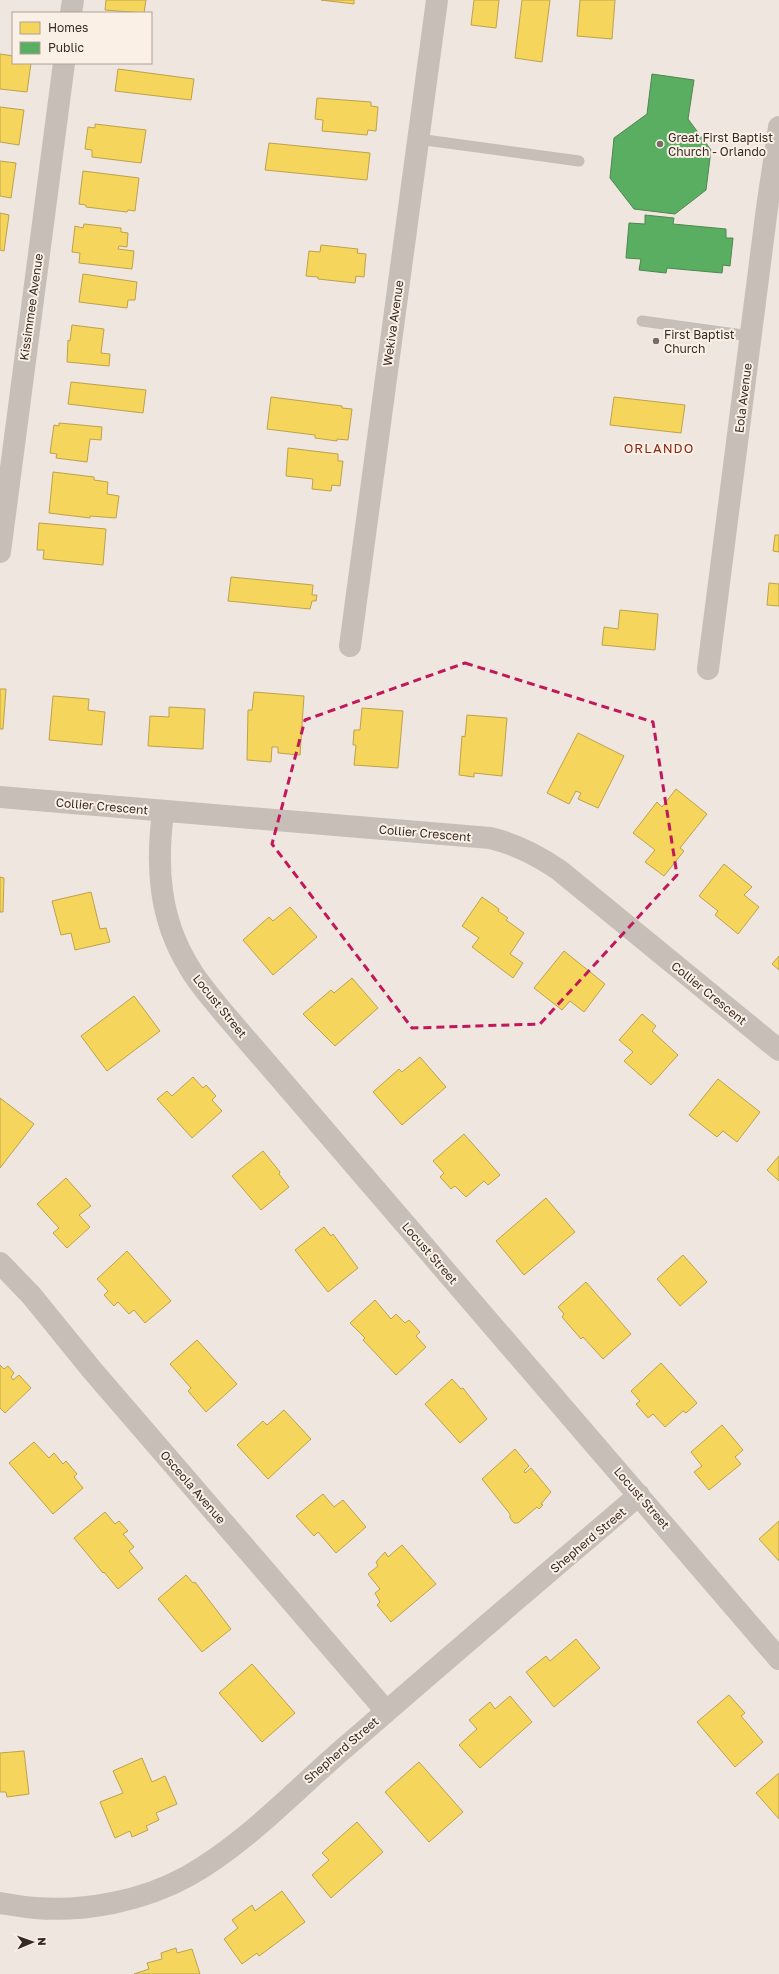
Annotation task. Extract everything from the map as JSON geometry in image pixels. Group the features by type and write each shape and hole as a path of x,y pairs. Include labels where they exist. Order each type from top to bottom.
{"street":[{"path":"71,12 73,0"},
{"name":"Wekiva Avenue","path":"350,646 437,0"},
{"name":"Kissimmee Avenue","path":"0,552 64,64"},
{"name":"Eola Avenue","path":"708,669 750,336 779,127"},
{"name":"Collier Crescent","path":"0,797 163,812 490,838 509,842 538,855 559,870 779,1050"},
{"name":"Locust Street","path":"163,812 159,844 160,885 169,926 189,967 222,1011 640,1495 779,1659"},
{"name":"Osceola Avenue","path":"0,1263 31,1295 97,1376 386,1711"},
{"name":"Shepherd Street","path":"0,1903 34,1908 58,1909 107,1904 148,1893 187,1876 239,1841 386,1711 640,1495"}],"lane":[{"path":"418,139 579,160"},
{"path":"642,321 750,336"}],"highlighted area":[{"path":"465,663 653,722 677,875 540,1024 412,1028 272,844 305,720"}],"building: Homes":[{"path":"106,0 146,0 144,12 105,10"},
{"path":"321,0 354,0 354,4"},
{"path":"474,0 499,0 496,28 471,25"},
{"path":"522,0 550,0 542,62 515,58"},
{"path":"580,0 615,0 612,39 577,36"},
{"path":"0,54 12,56 12,64 31,64 27,92 0,89"},
{"path":"118,69 194,79 191,100 115,91"},
{"path":"317,98 371,102 371,106 378,107 376,131 368,130 367,135 322,131 323,120 315,119"},
{"path":"0,107 24,110 19,145 0,142"},
{"path":"95,124 146,130 141,163 92,157 92,150 85,149 88,127 95,128"},
{"path":"269,143 370,153 367,180 265,170"},
{"path":"0,161 16,163 11,198 0,196"},
{"path":"83,171 139,178 135,211 128,210 127,212 86,207 86,205 79,204"},
{"path":"0,213 9,215 4,251 0,250"},
{"path":"84,224 121,228 121,232 128,233 127,247 119,246 118,249 134,251 132,269 79,263 80,253 72,252 75,226 83,228"},
{"path":"321,245 358,249 357,253 366,254 364,277 356,276 355,283 318,279 318,277 306,276 309,251 320,252"},
{"path":"83,274 137,282 135,300 128,300 127,308 79,302"},
{"path":"72,325 104,329 101,353 110,354 109,366 67,362 68,340 70,341"},
{"path":"71,382 146,390 143,413 68,404"},
{"path":"271,397 342,406 342,408 352,409 348,440 337,439 337,441 315,438 315,435 267,429"},
{"path":"614,397 685,405 681,433 610,425"},
{"path":"59,423 102,427 101,440 90,439 87,462 56,458 57,454 50,453 54,425 59,426"},
{"path":"288,448 338,454 338,461 343,461 340,486 332,485 331,491 312,489 313,479 286,476"},
{"path":"53,472 94,477 94,480 108,482 107,494 119,496 116,518 90,516 90,518 49,513"},
{"path":"39,523 106,529 103,565 43,559 44,550 37,550"},
{"path":"775,535 779,535 779,552 773,551"},
{"path":"231,577 313,585 312,595 317,595 316,601 312,601 310,609 228,601"},
{"path":"769,583 779,584 779,606 767,605"},
{"path":"620,610 658,614 655,650 602,645 604,627 618,629"},
{"path":"0,689 6,689 3,729 0,729"},
{"path":"254,692 304,696 300,755 278,753 278,747 272,747 271,762 247,760 248,710 252,710"},
{"path":"53,696 89,699 88,710 105,712 102,745 49,740"},
{"path":"169,707 205,709 203,749 148,746 150,716 169,717"},
{"path":"362,708 403,711 398,768 354,765 356,745 353,745 354,730 360,730"},
{"path":"467,715 507,718 502,776 474,773 474,777 459,775 462,736 465,737"},
{"path":"578,733 624,756 598,808 578,799 581,793 576,791 569,804 547,793"},
{"path":"676,789 707,814 680,848 684,851 664,876 645,862 655,850 633,833 657,802 662,807"},
{"path":"724,864 752,887 744,895 759,907 738,934 715,915 718,911 699,896"},
{"path":"0,877 4,878 3,912 0,912"},
{"path":"91,892 100,929 106,928 110,942 75,950 71,933 61,935 52,901"},
{"path":"482,897 499,909 498,911 508,918 506,920 524,933 510,954 523,963 513,978 472,947 479,938 462,926"},
{"path":"290,907 317,937 273,975 243,940 269,917 273,921"},
{"path":"564,951 605,984 584,1012 570,1001 562,1010 534,988"},
{"path":"779,956 779,970 772,964"},
{"path":"352,978 378,1008 335,1046 303,1014 331,990 334,993"},
{"path":"134,996 160,1031 107,1071 81,1036"},
{"path":"642,1014 656,1026 652,1031 678,1055 651,1085 624,1061 633,1052 619,1040"},
{"path":"420,1057 446,1087 402,1125 373,1092 399,1069 402,1072"},
{"path":"193,1077 203,1088 206,1085 216,1096 212,1100 222,1111 192,1138 157,1099 167,1091 172,1096"},
{"path":"718,1079 760,1112 737,1142 723,1131 717,1137 689,1115"},
{"path":"0,1098 34,1124 0,1168"},
{"path":"464,1134 500,1175 488,1185 484,1181 466,1197 455,1186 451,1189 440,1177 444,1173 433,1161"},
{"path":"263,1151 280,1172 279,1174 289,1187 261,1210 232,1176"},
{"path":"779,1156 779,1181 767,1170"},
{"path":"66,1178 91,1206 79,1215 90,1227 67,1248 53,1233 59,1228 37,1204"},
{"path":"546,1198 575,1232 524,1275 496,1241"},
{"path":"324,1227 331,1236 333,1234 358,1268 328,1292 295,1250"},
{"path":"127,1251 171,1301 145,1323 134,1310 129,1314 118,1302 114,1306 104,1295 108,1291 97,1279"},
{"path":"683,1255 707,1282 680,1306 657,1279"},
{"path":"586,1282 631,1334 603,1359 583,1337 581,1339 562,1317 564,1314 558,1307"},
{"path":"375,1300 391,1319 396,1314 405,1323 409,1320 420,1332 416,1336 426,1347 396,1375 363,1340 365,1338 350,1323"},
{"path":"197,1340 237,1384 206,1412 188,1391 191,1388 170,1364"},
{"path":"661,1363 697,1403 686,1413 683,1411 665,1427 653,1414 648,1418 636,1404 640,1401 631,1391"},
{"path":"0,1365 4,1369 8,1366 14,1373 11,1377 13,1380 19,1375 31,1388 5,1413 0,1408"},
{"path":"452,1379 461,1389 463,1388 487,1419 460,1443 425,1404"},
{"path":"284,1410 311,1439 268,1479 237,1445 263,1421 267,1425"},
{"path":"722,1425 743,1450 735,1457 741,1464 709,1490 694,1472 702,1466 691,1452"},
{"path":"34,1442 49,1458 54,1453 63,1464 66,1461 77,1474 74,1477 83,1488 53,1514 9,1463"},
{"path":"515,1449 529,1466 524,1471 525,1473 531,1468 551,1492 541,1504 543,1505 539,1509 537,1507 518,1523 514,1523 510,1518 510,1514 482,1479"},
{"path":"323,1494 334,1507 343,1500 366,1527 336,1553 318,1532 314,1536 296,1516"},
{"path":"105,1512 115,1524 119,1521 128,1531 123,1534 134,1547 129,1551 143,1568 118,1589 74,1538"},
{"path":"779,1521 779,1561 759,1539"},
{"path":"402,1545 436,1584 391,1622 377,1605 380,1602 375,1593 380,1589 368,1574 378,1566 376,1562 385,1552 388,1557"},
{"path":"186,1575 193,1583 195,1582 231,1629 202,1652 158,1599"},
{"path":"576,1639 600,1668 554,1707 526,1672 546,1656 550,1661"},
{"path":"252,1664 295,1713 262,1742 219,1693"},
{"path":"729,1695 745,1713 741,1716 763,1742 735,1767 697,1722"},
{"path":"510,1696 532,1722 480,1768 459,1745 477,1729 469,1720 490,1702 495,1709"},
{"path":"24,1751 29,1794 7,1797 6,1792 0,1792 0,1753"},
{"path":"142,1758 152,1782 165,1776 177,1804 156,1813 159,1820 146,1826 148,1830 132,1837 130,1831 115,1838 100,1802 123,1793 113,1771"},
{"path":"419,1762 463,1812 429,1842 385,1792"},
{"path":"779,1773 779,1819 756,1793"},
{"path":"357,1822 383,1852 331,1898 312,1875 329,1860 322,1853"},
{"path":"282,1891 305,1922 259,1956 257,1953 242,1964 224,1939 238,1928 232,1920 252,1905 255,1911"},
{"path":"176,1948 177,1953 192,1949 200,1974 134,1974 149,1969 147,1963 162,1959 161,1953"}],"building: Public":[{"name":"Great First Baptist Church - Orlando","path":"652,74 694,80 688,119 711,150 706,190 675,214 634,209 610,178 614,138 647,114"},
{"path":"645,215 674,218 673,224 726,229 726,238 733,238 730,266 723,265 722,273 667,268 666,273 639,270 641,259 626,258 629,223 645,224"}],"place":[{"name":"Great First Baptist Church - Orlando","path":"660,144"},
{"name":"First Baptist Church","path":"656,341"}],"district":[{"name":"ORLANDO","path":"659,448"}]}
